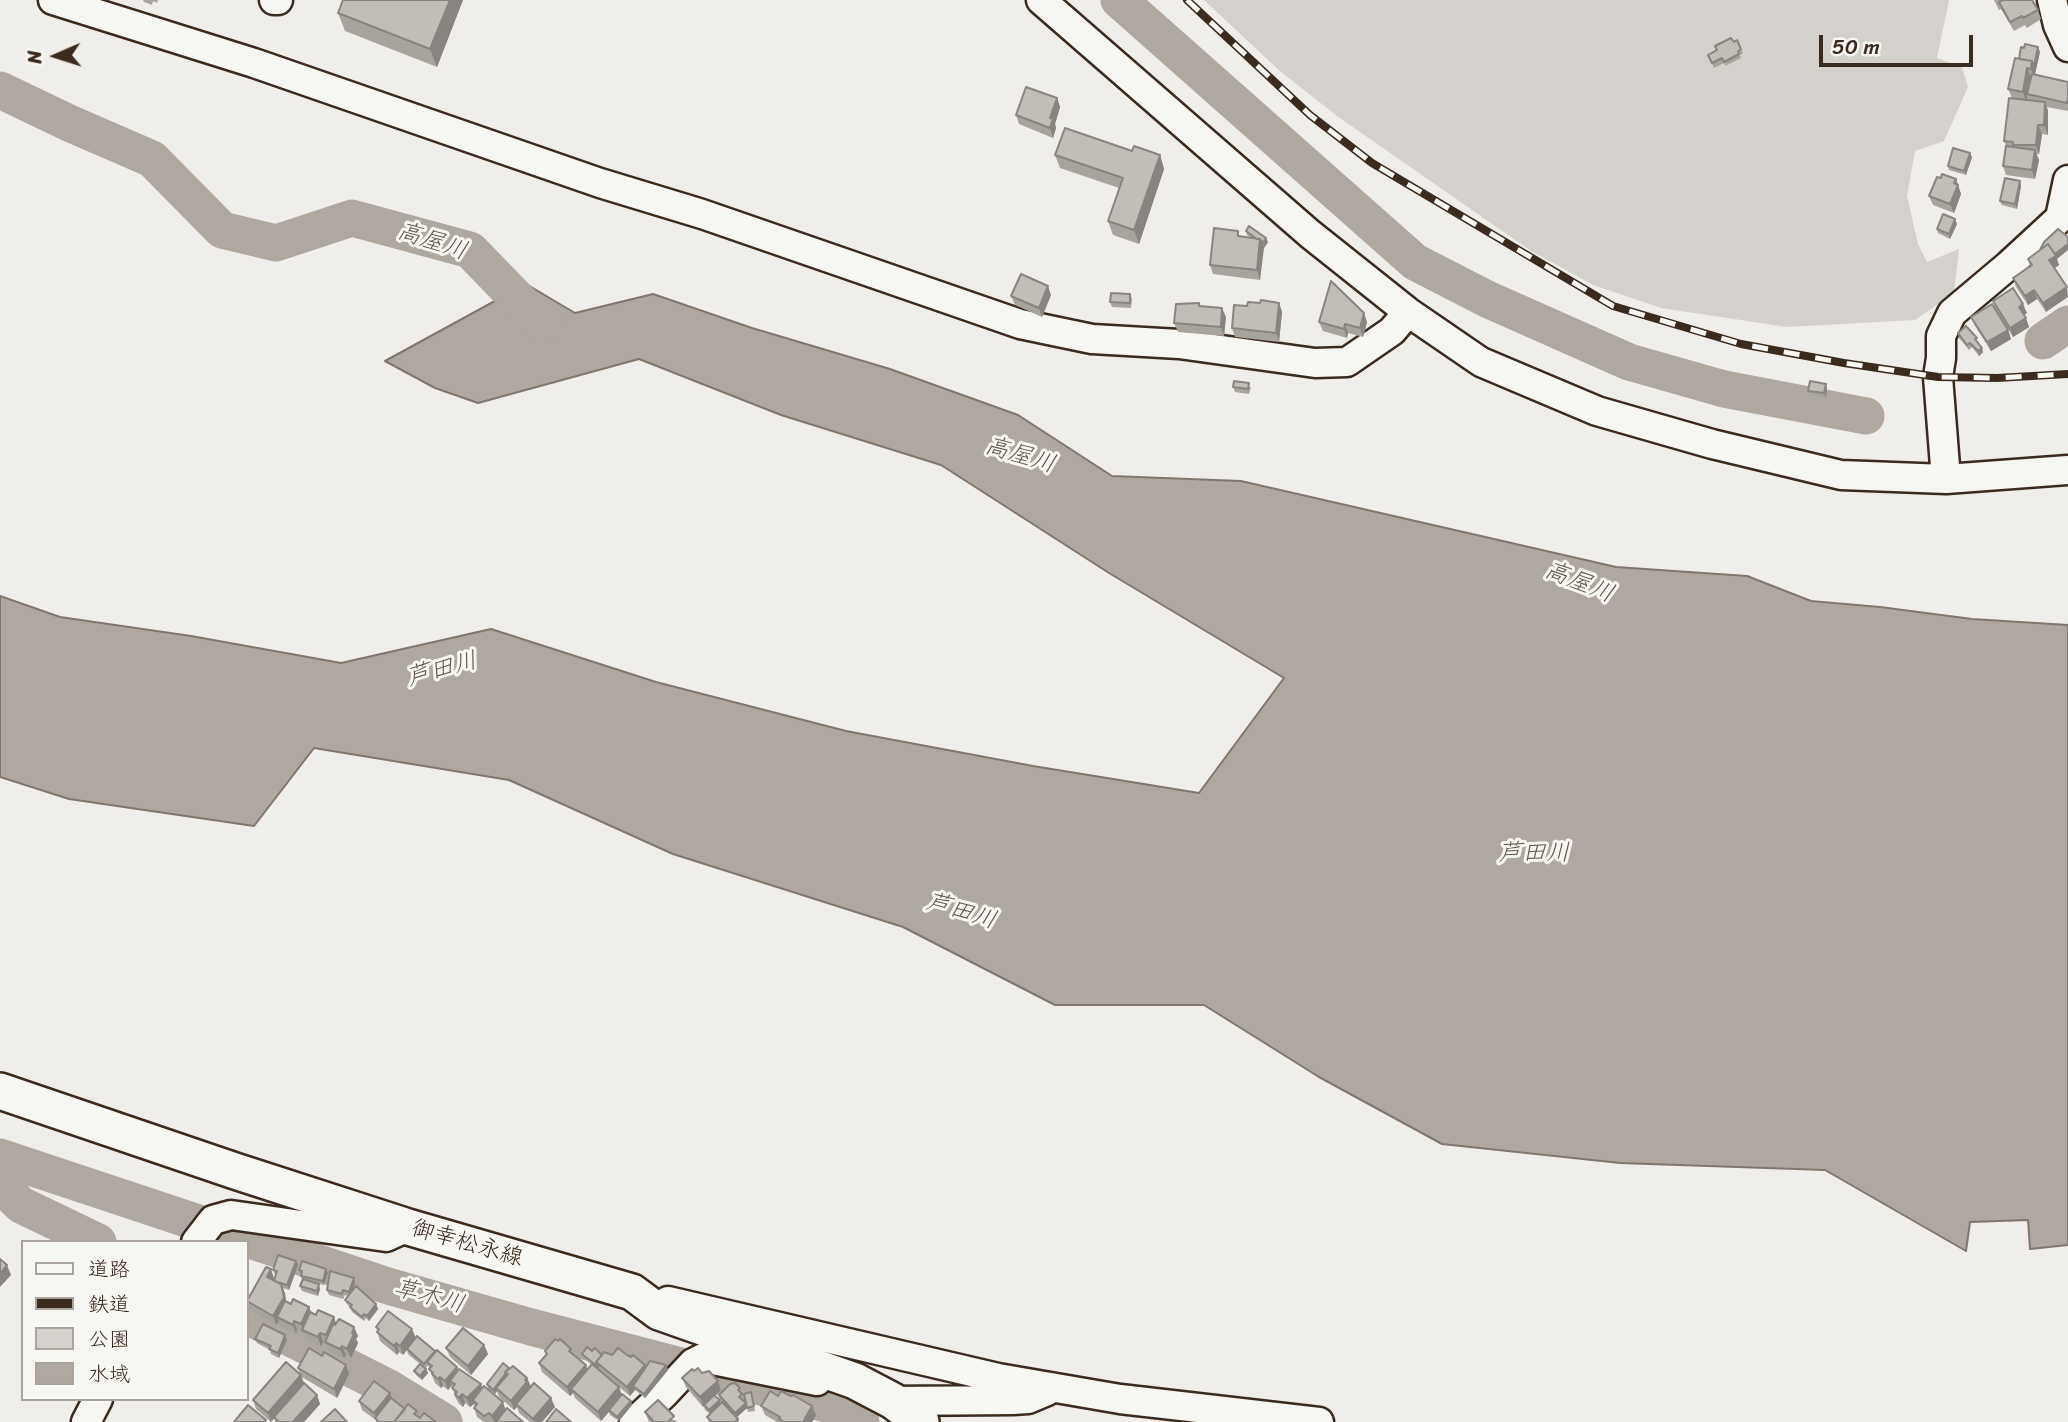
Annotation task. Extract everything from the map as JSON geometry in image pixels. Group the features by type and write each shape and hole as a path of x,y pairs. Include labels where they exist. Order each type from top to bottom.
{"main road":[{"name":"御幸松永線","path":"0,1091 408,1227 632,1292 659,1312 855,1381 893,1401 921,1422"}],"street":[{"path":"1041,0 1310,234 1408,312 1481,362 1597,411 1712,444 1841,475 1946,479 2068,470"},
{"path":"2052,0 2058,25 2068,47"},
{"path":"64,1 254,63 600,183 702,214 1020,324 1092,339 1180,344 1315,363 1347,362 1392,331 1408,312"},
{"path":"1946,479 1938,376 1941,336 1952,313 2064,221 2068,180"},
{"path":"205,1230 231,1214 386,1237 408,1227"},
{"path":"632,1292 998,1378 1120,1399 1319,1422"},
{"path":"634,1422 688,1368 703,1358 838,1385 855,1381"},
{"path":"893,1401 1013,1401 1028,1399 1056,1388"},
{"path":"86,1422 97,1401"}],"green space":[{"path":"1204,0 1949,0 1937,58 1962,67 1968,87 1944,141 1915,151 1907,196 1918,244 1927,262 1959,249 1954,293 1915,320 1787,327 1661,308 1593,285 1531,251 1337,116 1281,72"}],"water":[{"name":"芦田川","path":"526,284 575,313 653,294 752,328 890,369 1018,415 1112,476 1241,481 1616,567 1747,576 1811,601 1972,619 2068,625 2068,1245 2030,1249 2028,1220 1970,1222 1966,1251 1825,1170 1620,1163 1442,1144 1319,1077 1204,1005 1055,1005 903,927 673,854 509,780 314,748 254,826 69,799 0,777 0,596 60,617 191,636 341,663 491,629 656,682 846,731 1033,766 1199,793 1284,678 1109,573 941,465 781,415 639,359 478,403 435,388 385,361"}],"building":[{"path":"343,0 450,0 430,49 338,13"},
{"path":"2032,0 2038,10 2010,22 1999,2"},
{"path":"1731,38 1734,42 1737,40 1741,49 1739,54 1724,62 1722,58 1712,63 1708,55 1717,50 1715,46"},
{"path":"2025,44 2038,47 2034,66 2032,61 2019,59 2021,47 2024,48"},
{"path":"2015,58 2032,61 2031,69 2027,68 2023,92 2008,89"},
{"path":"2032,74 2068,82 2067,103 2027,94"},
{"path":"1026,87 1057,98 1050,118 1053,119 1050,128 1016,115"},
{"path":"2009,98 2045,102 2044,125 2038,125 2036,145 2013,145 2013,142 2004,141"},
{"path":"1065,128 1132,151 1134,146 1160,155 1134,230 1108,221 1123,178 1055,155"},
{"path":"2006,146 2035,150 2032,170 2003,166"},
{"path":"1953,148 1970,153 1964,171 1948,166"},
{"path":"1942,174 1956,179 1954,183 1958,185 1950,204 1929,196 1937,177 1941,178"},
{"path":"2005,178 2020,181 2015,204 2000,201"},
{"path":"1943,214 1955,219 1949,234 1937,229"},
{"path":"1249,226 1266,238 1263,243 1246,231"},
{"path":"1214,228 1238,231 1238,236 1260,239 1257,270 1210,265"},
{"path":"2058,229 2068,237 2068,244 2055,254 2048,244 2040,250 2044,242"},
{"path":"2048,244 2056,256 2049,260 2067,287 2043,303 2034,290 2025,296 2013,278 2032,265 2028,259"},
{"path":"1021,274 1048,286 1039,308 1011,296"},
{"path":"1331,281 1364,313 1360,328 1345,324 1344,329 1319,322"},
{"path":"2013,288 2023,304 2019,307 2026,318 2010,328 1993,301"},
{"path":"1111,293 1130,294 1130,303 1110,302"},
{"path":"1261,300 1279,303 1276,333 1232,328 1234,305 1247,306 1248,302 1260,303"},
{"path":"1199,303 1199,306 1222,308 1221,327 1174,323 1176,304"},
{"path":"1992,304 2008,330 1987,342 1971,317"},
{"path":"1966,326 1982,348 1978,351 1970,343 1967,345 1958,333"},
{"path":"1234,381 1249,383 1248,389 1233,387"},
{"path":"1810,381 1826,384 1824,393 1808,391"},
{"path":"278,1255 296,1261 287,1285 274,1281 277,1271 273,1270"},
{"path":"0,1259 7,1265 0,1274"},
{"path":"302,1261 326,1269 323,1281 301,1276 302,1271 299,1270"},
{"path":"266,1267 271,1269 267,1277 281,1284 284,1297 273,1316 248,1299"},
{"path":"330,1271 354,1278 349,1292 343,1290 342,1294 327,1290"},
{"path":"303,1279 319,1284 317,1291 300,1286"},
{"path":"356,1286 376,1304 367,1316 364,1314 362,1317 345,1300"},
{"path":"293,1299 309,1307 301,1324 294,1321 293,1325 277,1317 285,1301 291,1304"},
{"path":"318,1310 334,1317 326,1335 320,1333 318,1337 302,1330 310,1312 316,1315"},
{"path":"388,1311 412,1329 400,1346 396,1343 394,1346 377,1332 379,1329 376,1327"},
{"path":"339,1319 354,1327 354,1334 347,1349 342,1346 340,1349 325,1342 333,1324"},
{"path":"263,1324 285,1335 278,1353 269,1349 271,1346 255,1339"},
{"path":"463,1328 484,1345 468,1366 446,1348"},
{"path":"417,1336 435,1351 424,1364 407,1349"},
{"path":"555,1339 560,1339 571,1349 569,1351 586,1365 567,1387 539,1363"},
{"path":"587,1347 592,1351 595,1348 602,1355 596,1362 598,1367 582,1354"},
{"path":"309,1348 322,1356 324,1352 346,1365 334,1389 298,1368"},
{"path":"618,1348 645,1365 627,1387 596,1362 604,1352 612,1355"},
{"path":"437,1350 457,1367 445,1381 432,1374 429,1369 432,1366 427,1362"},
{"path":"650,1361 666,1365 644,1394 633,1386"},
{"path":"286,1362 301,1375 268,1413 253,1400"},
{"path":"503,1363 509,1368 493,1390 487,1384"},
{"path":"420,1364 426,1369 420,1376 414,1371"},
{"path":"592,1364 619,1387 598,1412 571,1389"},
{"path":"513,1366 527,1378 527,1382 511,1401 496,1388 508,1374 505,1372"},
{"path":"698,1368 702,1373 709,1371 718,1381 700,1397 682,1378 692,1369 694,1371"},
{"path":"459,1369 481,1384 467,1398 462,1394 459,1398 455,1394 457,1392 452,1388 455,1384 450,1381"},
{"path":"374,1381 390,1393 374,1413 359,1401"},
{"path":"304,1383 317,1395 293,1422 279,1422 274,1417"},
{"path":"534,1383 551,1398 533,1419 516,1404"},
{"path":"735,1383 742,1394 739,1397 746,1403 735,1413 719,1395 730,1384"},
{"path":"484,1386 503,1402 492,1416 489,1413 484,1416 474,1408 477,1404 473,1400"},
{"path":"770,1391 778,1396 781,1391 793,1395 812,1406 803,1422 784,1422 761,1406"},
{"path":"751,1392 754,1406 747,1408 744,1394"},
{"path":"622,1394 631,1401 617,1417 609,1410"},
{"path":"714,1395 720,1400 709,1410 704,1405"},
{"path":"391,1398 405,1409 394,1422 379,1422 375,1418"},
{"path":"658,1400 674,1416 668,1422 654,1422 645,1412"},
{"path":"722,1402 738,1419 735,1422 712,1422 707,1417"},
{"path":"408,1404 417,1411 414,1414 420,1418 424,1413 436,1422 394,1422"},
{"path":"248,1405 266,1420 234,1422"},
{"path":"507,1408 523,1422 496,1422"},
{"path":"335,1409 347,1422 321,1422"},
{"path":"556,1409 571,1422 546,1422"}],"waterway":[{"path":"1119,0 1415,262 1487,299 1629,362 1724,389 1866,416"},
{"name":"高屋川","path":"0,90 152,159 222,230 276,243 352,218 470,250 538,320 548,322"},
{"path":"2043,341 2068,324"},
{"path":"2043,341 2068,327"},
{"name":"草木川","path":"0,1157 388,1286 531,1327 830,1405 861,1422"},
{"path":"0,1184 21,1205 94,1240"},
{"path":"248,1317 389,1388 444,1422"}],"railway":[{"path":"1187,0 1310,115 1372,163 1613,306 1741,344 1844,363 1938,377 1997,378 2068,374"}]}
